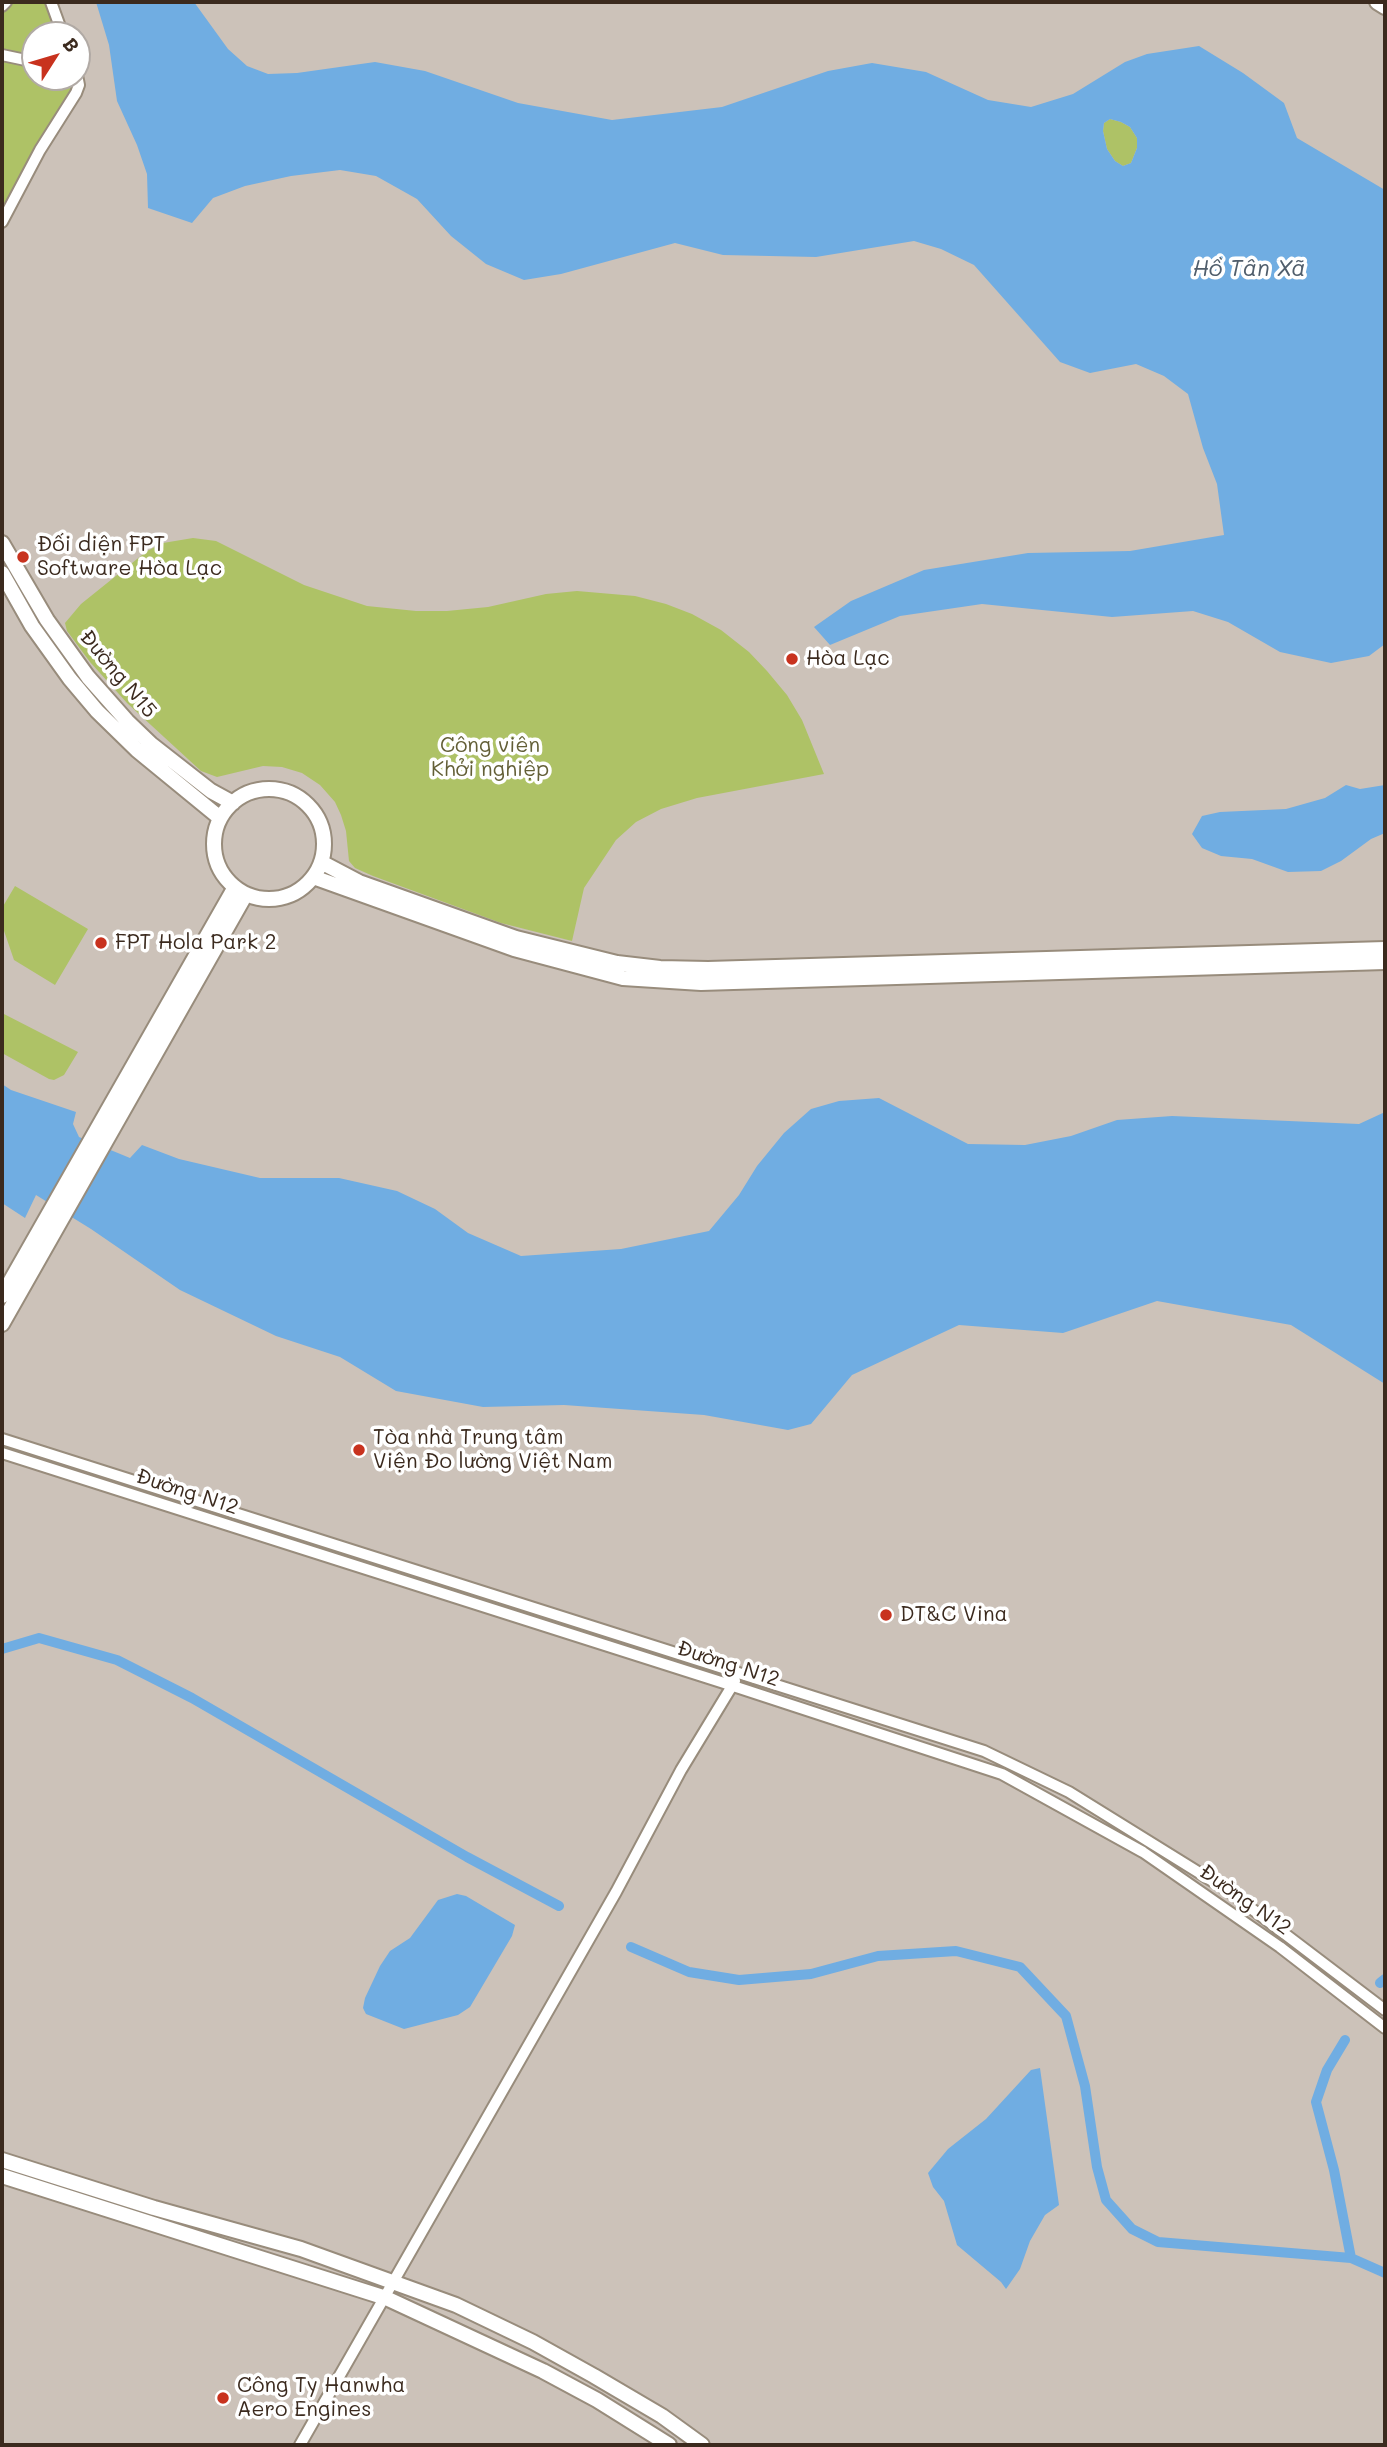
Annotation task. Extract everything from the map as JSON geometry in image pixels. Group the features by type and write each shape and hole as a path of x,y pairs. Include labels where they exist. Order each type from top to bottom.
{"street":[{"path":"2,6 6,2"},
{"path":"51,2 58,21"},
{"path":"1377,2 1385,7"},
{"path":"2,55 21,59"},
{"path":"2,222 7,202 77,91"},
{"name":"Đường N15","path":"2,543 47,621 88,677 151,744 211,790 233,803"},
{"name":"Đường N15","path":"2,573 32,626 97,711 137,750 220,818"},
{"path":"261,789 280,790 298,797 312,810 321,827 324,845 321,862 313,877 300,889 285,897 268,899 241,891 223,875 216,859 214,842 220,818 233,803 243,795 261,789"},
{"path":"321,862 359,882 516,938 617,963 660,968 760,974 1385,949"},
{"path":"313,877 448,927 566,965 623,978 701,983 760,974"},
{"path":"2,1324 54,1218 241,891"},
{"path":"855,971 1385,962"},
{"path":"2,1296 54,1218"},
{"name":"Đường N12","path":"2,1439 984,1751 1069,1792 1227,1890 1385,2010"},
{"name":"Đường N12","path":"2,1453 1002,1774 1143,1852 1280,1947 1385,2028"},
{"path":"300,2445 386,2298 616,1892 681,1770 738,1674"},
{"path":"2,2160 154,2208 301,2249 469,2310 533,2342 662,2416 702,2445"},
{"path":"2,2176 386,2298 543,2371 597,2400 669,2445"}],"shaded area":[{"path":"2,2 1385,2 1385,2445 2,2445"}],"green space":[{"path":"2,2 47,2 54,21 21,21 21,91 72,91 2,214"},
{"path":"1110,119 1130,127 1137,138 1137,148 1131,163 1123,166 1115,161 1107,149 1103,131 1104,123"},
{"name":"Công viên Khởi nghiệp","path":"193,538 216,541 304,585 367,606 447,611 488,607 546,594 577,591 635,596 666,604 721,630 749,652 767,671 787,695 802,720 824,774 697,798 661,809 636,822 616,840 584,888 572,941 501,923 373,876 355,868 349,861 346,831 341,815 335,802 320,785 302,773 282,767 263,766 217,777 201,771 127,703 90,662 67,631 65,623 81,604 147,551 163,543"},
{"path":"15,886 88,929 55,985 14,960 2,925 2,908"},
{"path":"2,1013 78,1052 64,1075 54,1080 49,1079 2,1053"}],"water":[{"name":"Hồ Tân Xã","path":"96,2 194,2 228,49 247,66 268,74 297,73 375,62 425,71 518,103 612,120 722,107 828,71 872,63 926,72 988,100 1031,107 1073,94 1125,62 1147,54 1199,46 1284,103 1297,138 1385,190 1385,644 1369,656 1331,663 1280,652 1228,622 1193,611 1112,617 982,604 900,616 830,645 814,627 851,601 924,570 1028,553 1130,551 1224,535 1217,484 1203,448 1188,394 1164,376 1136,364 1090,373 1060,362 974,265 941,249 914,241 816,257 723,255 675,243 561,274 524,280 486,264 451,236 417,199 376,176 340,170 291,176 245,186 213,198 192,223 148,208 147,174 117,101 109,45","holes":["1110,119 1130,127 1137,138 1137,148 1131,163 1123,166 1115,161 1107,149 1103,131 1104,123"]},
{"path":"1346,785 1360,789 1385,785 1385,833 1321,871 1288,872 1252,859 1221,856 1202,848 1192,834 1202,816 1220,812 1286,809 1325,798"},
{"path":"2,1084 11,1090 76,1112 73,1124 79,1137 130,1158 142,1145 179,1159 260,1178 339,1178 397,1191 435,1209 468,1233 521,1256 621,1249 709,1231 784,1133 811,1109 839,1101 879,1098 968,1144 1025,1145 1071,1136 1117,1120 1172,1116 1359,1124 1385,1112 1385,1384 1291,1325 1157,1301 1063,1333 959,1325 852,1375 811,1424 788,1430 704,1415 564,1405 483,1407 396,1391 340,1357 276,1336 180,1290 36,1195 25,1218 2,1203"},
{"path":"457,1894 466,1896 515,1925 512,1936 470,2007 458,2015 404,2029 366,2014 363,2008 365,1998 390,1951 410,1938 438,1900"},
{"path":"1040,2068 1059,2205 1045,2215 1030,2241 1020,2269 1006,2289 957,2245 944,2201 933,2187 928,2173 948,2149 986,2119 1031,2070"}],"waterway":[{"path":"2,1649 39,1638 117,1660 192,1698 467,1857 559,1906"},
{"path":"631,1947 689,1972 739,1980 811,1974 878,1956 956,1951 1020,1967 1066,2016 1085,2086 1097,2167 1106,2200 1132,2229 1158,2242 1351,2258 1385,2273"},
{"path":"1380,1983 1385,1979"},
{"path":"1345,2040 1327,2070 1316,2102 1334,2170 1351,2258"}],"place":[{"name":"Đối diện FPT Software Hòa Lạc","path":"23,557"},
{"name":"Hòa Lạc","path":"792,659"},
{"name":"FPT Hola Park 2","path":"101,943"},
{"name":"Tòa nhà Trung tâm Viện Đo lường Việt Nam","path":"359,1450"},
{"name":"DT&C Vina","path":"886,1615"},
{"name":"Công Ty Hanwha Aero Engines","path":"223,2398"}]}
